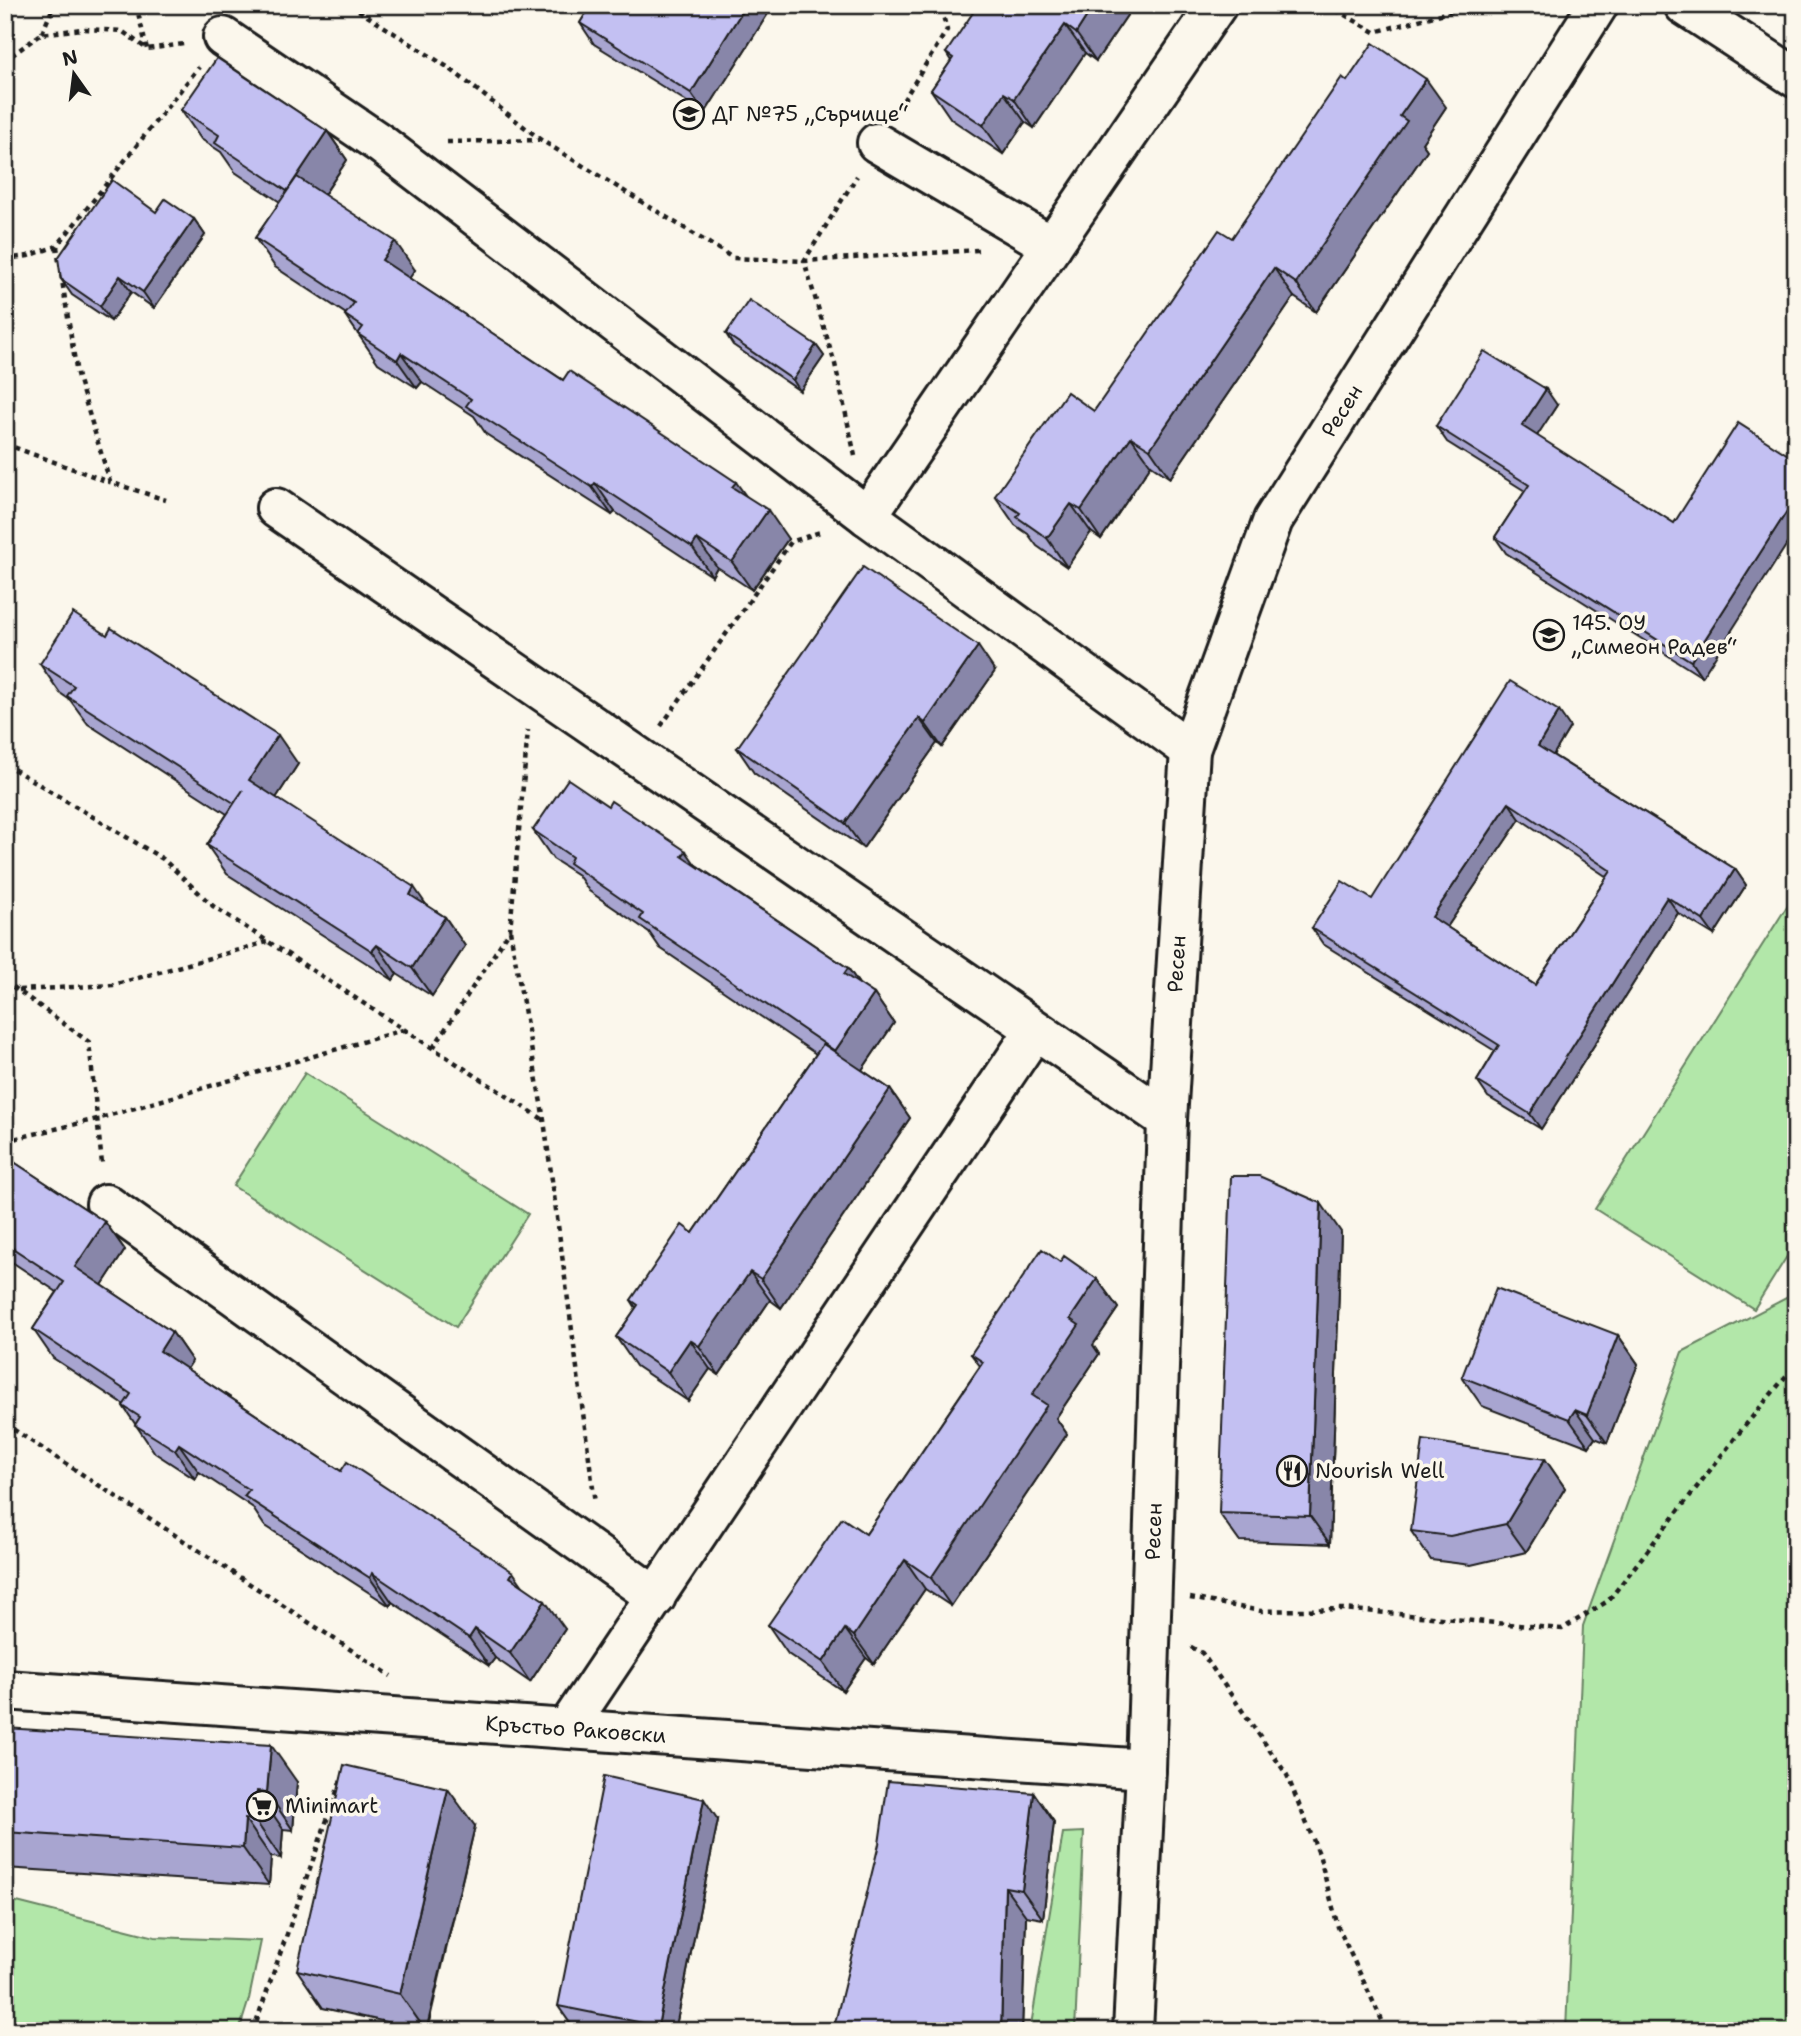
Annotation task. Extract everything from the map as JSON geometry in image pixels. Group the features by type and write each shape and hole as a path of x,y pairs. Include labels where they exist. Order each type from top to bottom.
{"street":[{"path":"867,516 1217,5"},
{"name":"Ресен","path":"1133,2031 1146,1769 1167,1120 1190,750 1273,520 1598,5"},
{"path":"1684,5 1796,78"},
{"path":"223,37 381,144 867,516 1190,750"},
{"path":"877,143 1052,246"},
{"path":"276,508 1167,1120"},
{"path":"567,1728 1035,1030"},
{"path":"106,1204 656,1597"},
{"name":"Кръстьо Раковски","path":"5,1690 1146,1769"}],"path":[{"path":"41,34 54,5"},
{"path":"136,5 147,50"},
{"path":"350,5 449,68 541,140 733,258 803,261 983,250"},
{"path":"639,757 790,542 867,516 835,364 803,261 947,30 940,5"},
{"path":"1327,5 1375,32 1474,5"},
{"path":"5,63 41,34 82,29 122,31 147,50 223,37"},
{"path":"5,258 28,256 57,246 223,37"},
{"path":"381,144 541,140"},
{"path":"57,246 77,374 110,482"},
{"path":"5,444 166,500"},
{"path":"532,684 510,930 544,1120 603,1559"},
{"path":"5,726 5,733"},
{"path":"5,764 163,859 213,906 544,1120"},
{"path":"433,1048 510,930"},
{"path":"18,990 113,985 268,942"},
{"path":"5,981 89,1042 106,1204"},
{"path":"5,1141 97,1119 403,1029"},
{"path":"1151,1608 1261,1611 1343,1609 1562,1629 1608,1601 1796,1364"},
{"path":"5,1424 402,1683"},
{"path":"1151,1608 1202,1653 1287,1775 1319,1854 1338,1927 1387,2031"},
{"path":"312,2031 255,2029 364,1714"}],"green space":[{"path":"1796,892 1796,1242 1754,1309 1595,1209"},
{"path":"305,1073 528,1214 456,1327 233,1186"},
{"path":"1796,1293 1796,2031 1566,2031 1583,1626 1682,1352"},
{"path":"1084,1832 1075,2031 1030,2031 1063,1833"},
{"path":"5,1899 155,1937 261,1941 249,1999 239,2031 5,2031"}],"building":[{"path":"591,5 746,5 691,93 580,23"},
{"path":"978,5 1094,5 1076,33 1065,25 1014,99 1004,93 983,125 931,90 953,58 946,53"},
{"path":"1373,43 1426,79 1400,116 1407,121 1296,283 1274,268 1150,449 1131,437 1081,510 1071,504 1047,538 1017,517 1020,513 995,496 1067,392 1094,411 1219,230 1232,238 1342,77 1347,81"},
{"path":"217,58 327,131 287,191 215,143 219,135 181,110"},
{"path":"297,177 395,241 382,260 563,380 569,371 736,482 732,487 768,510 732,562 697,539 692,547 595,483 592,487 466,406 471,399 401,353 397,360 358,334 363,327 345,315 354,303 255,238"},
{"path":"112,180 156,212 165,199 194,219 143,292 120,276 100,306 61,279 58,258"},
{"path":"749,300 816,345 793,380 726,334"},
{"path":"1484,351 1546,389 1522,426 1674,523 1738,423 1796,460 1796,497 1691,661 1495,537 1529,485 1436,426"},
{"path":"863,567 978,646 925,723 919,718 845,823 737,748"},
{"path":"73,613 107,635 111,628 278,735 249,780 414,887 410,895 445,917 412,968 377,945 372,951 207,845 243,790 234,803 67,696 74,686 40,664"},
{"path":"1510,681 1559,711 1538,746 1735,869 1703,920 1667,897 1530,1114 1477,1081 1499,1045 1312,928 1342,881 1372,899","holes":["1509,803 1611,871 1535,985 1432,917"]},
{"path":"568,779 608,806 611,801 686,851 682,856 848,968 844,974 874,994 835,1051 640,919 643,914 569,863 572,857 533,830"},
{"path":"823,1044 890,1089 761,1279 750,1272 699,1346 690,1340 668,1372 616,1337 638,1305 631,1300 682,1225 693,1233"},
{"path":"5,1156 105,1222 75,1267 172,1332 160,1351 341,1471 347,1462 513,1572 510,1577 545,1601 510,1653 475,1629 469,1638 372,1573 370,1578 244,1496 249,1490 179,1444 175,1450 135,1425 140,1417 123,1406 131,1394 33,1329 64,1282 5,1243"},
{"path":"1231,1176 1259,1176 1321,1203 1310,1516 1219,1513"},
{"path":"1042,1249 1060,1262 1064,1256 1097,1279 1070,1319 1079,1325 1032,1395 1047,1405 931,1578 905,1560 854,1636 845,1629 823,1662 768,1625 842,1518 866,1534 983,1362 971,1354"},
{"path":"1496,1288 1618,1335 1587,1415 1575,1410 1569,1419 1462,1377"},
{"path":"1423,1440 1545,1459 1506,1524 1450,1536 1411,1531"},
{"path":"5,1728 271,1745 267,1792 257,1791 255,1820 245,1819 243,1848 5,1832"},
{"path":"344,1765 448,1789 400,1994 297,1970"},
{"path":"604,1776 704,1799 658,2026 558,2006"},
{"path":"888,1781 1034,1793 1022,1890 1005,1887 1001,2031 833,2031 879,1844"}],"place":[{"name":"ДГ №75 „Сърчице“","path":"689,114"},
{"name":"145. ОУ „Симеон Радев“","path":"1549,635"},
{"name":"Nourish Well","path":"1292,1471"},
{"name":"Minimart","path":"262,1806"}]}
